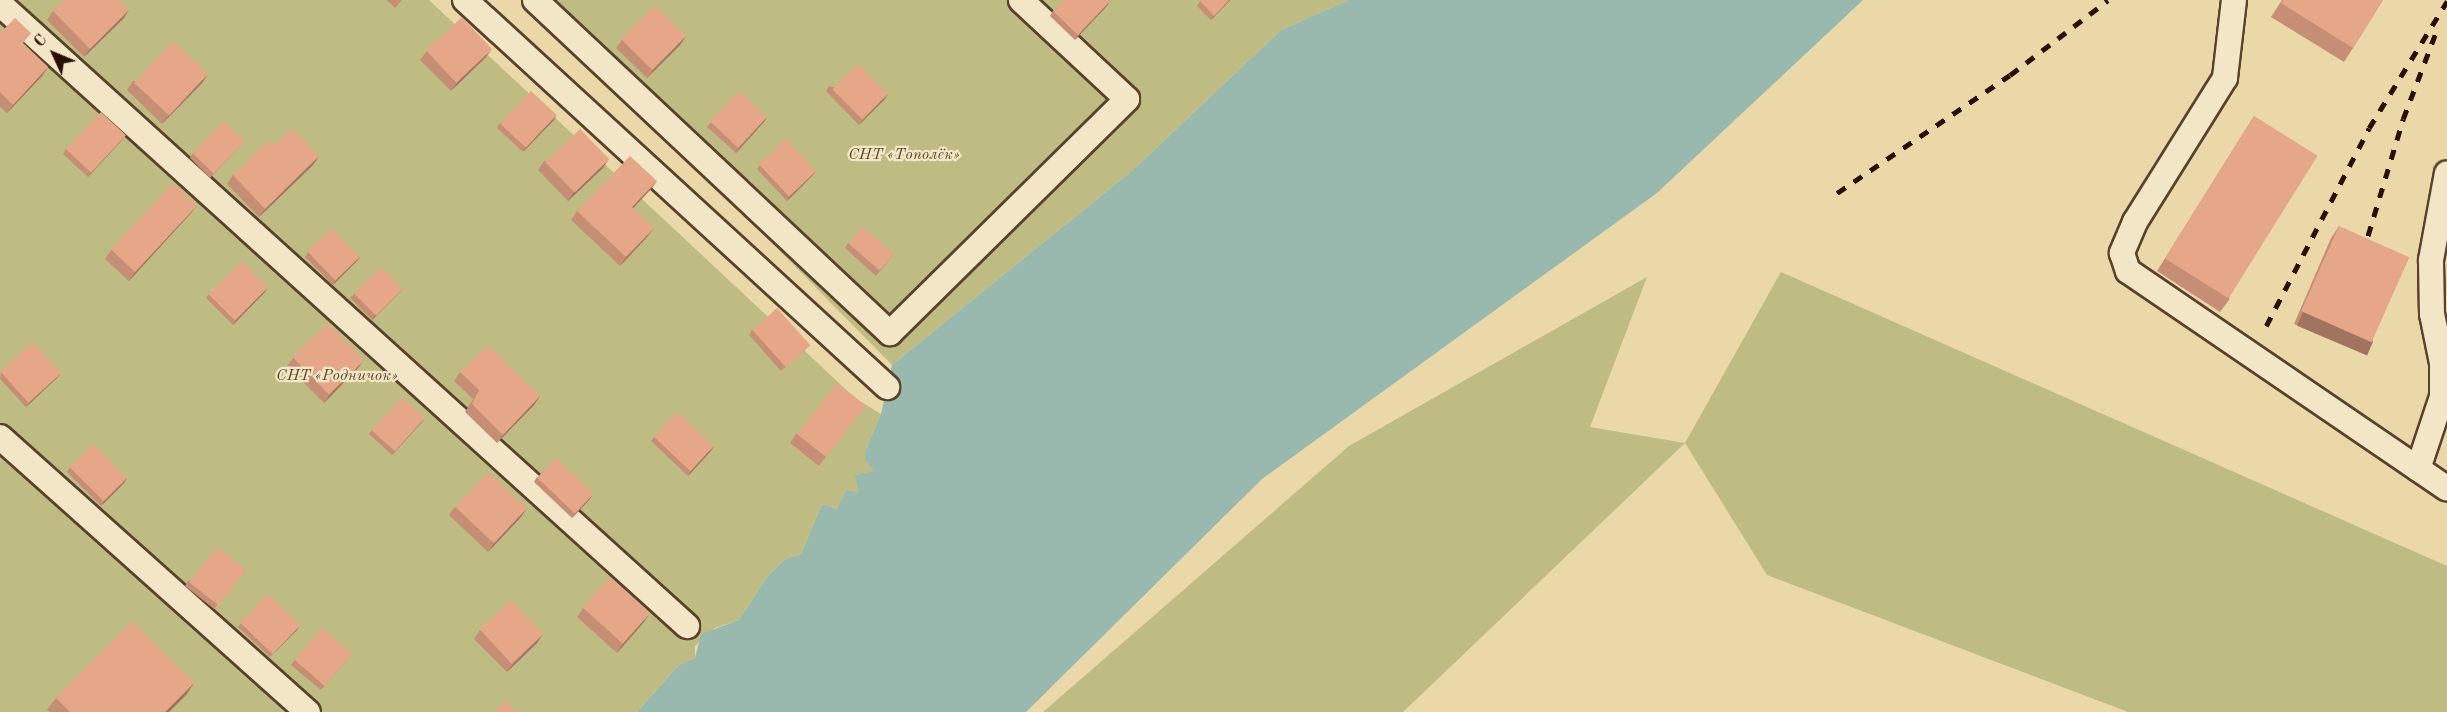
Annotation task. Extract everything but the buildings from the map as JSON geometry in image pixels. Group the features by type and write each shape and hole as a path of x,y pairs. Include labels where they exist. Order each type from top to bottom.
{"lane":[{"path":"465,0 887,387"},
{"path":"535,0 890,333 1126,99 1021,0"},
{"path":"2234,0 2225,78 2135,222 2122,253 2128,271 2447,489"},
{"path":"0,4 687,626"},
{"path":"2418,469 2442,397 2442,363 2432,314 2447,173"},
{"path":"0,437 308,712"}],"green space":[{"name":"СНТ «Родничок»","path":"0,0 429,0 855,398 881,414 865,451 875,471 860,493 838,509 822,504 801,554 785,559 767,577 739,620 715,628 695,646 695,658 679,665 637,712 0,712"},
{"name":"СНТ «Тополёк»","path":"533,0 1349,0 1281,30 1133,170 892,365"},
{"path":"1781,272 2447,566 2447,712 2128,712 1767,575 1685,443"},
{"path":"1647,277 1590,427 1685,443 1403,712 1043,712 1349,446"}],"water":[{"path":"1349,0 1863,0 1657,193 1262,479 1026,712 637,712 679,665 695,658 701,634 739,620 767,577 785,559 801,554 822,504 837,509 847,490 859,493 855,475 874,471 866,461 865,451 881,414 892,365 1133,170 1281,30"}],"railway":[{"path":"1837,193 2010,75 2108,0"},
{"path":"2266,326 2369,128 2447,1"},
{"path":"2362,255 2403,119 2438,27"}]}
